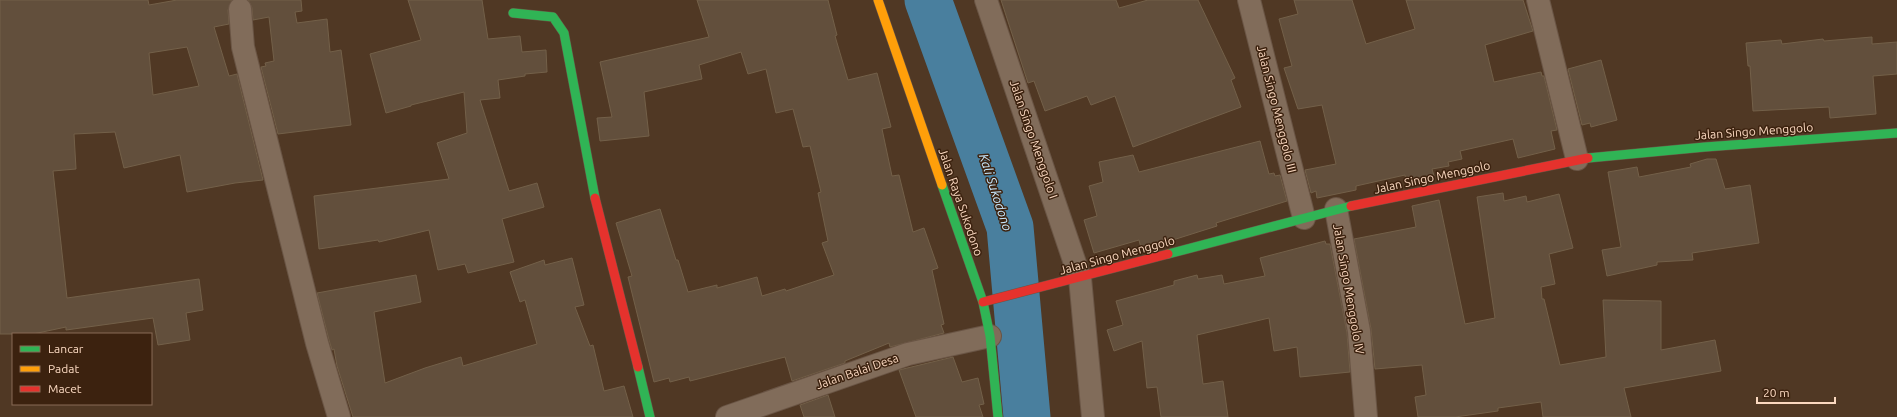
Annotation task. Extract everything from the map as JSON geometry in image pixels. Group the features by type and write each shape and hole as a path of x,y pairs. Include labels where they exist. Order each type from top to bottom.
{"street":[{"name":"Jalan Raya Sukodono","path":"878,0 983,302 990,336 998,417"},
{"name":"Jalan Singo Menggolo I","path":"986,0 1072,280 1094,417"},
{"name":"Jalan Singo Menggolo III","path":"1249,0 1304,218"},
{"path":"1538,0 1577,159"},
{"path":"240,10 243,47 317,343 339,417"},
{"path":"513,13 553,17 564,34 596,201 650,417"},
{"name":"Jalan Singo Menggolo","path":"983,302 1072,280 1336,209 1577,159 1705,147 1897,133"},
{"name":"Jalan Singo Menggolo IV","path":"1336,209 1359,331 1366,417"},
{"name":"Jalan Balai Desa","path":"727,417 908,354 990,336"}],"building":[{"path":"0,0 148,0 149,5 177,0 232,0 228,10 229,24 214,27 229,76 237,74 263,180 235,183 187,192 180,155 124,168 115,132 74,134 76,169 53,171 67,298 199,279 203,310 186,313 190,340 158,345 153,318 66,330 66,327 38,333 0,334","holes":["187,47 199,86 153,95 149,53"]},
{"path":"248,0 301,0 302,11 295,12 297,23 327,19 330,52 341,50 351,125 278,134 261,67 266,66 265,63 274,61 269,17 253,20 252,8"},
{"path":"408,0 482,0 488,39 520,36 522,52 546,50 547,72 525,74 525,76 498,80 500,98 480,100 509,191 537,183 544,207 502,219 514,262 468,273 465,264 438,270 429,230 379,242 378,240 319,249 314,196 449,179 437,143 467,133 464,92 411,105 386,113 370,54 421,40"},
{"path":"697,0 828,0 837,35 835,36 848,80 877,73 891,127 882,129 892,176 899,175 913,232 924,228 938,268 932,270 944,324 941,325 944,333 890,347 889,343 845,361 845,363 792,381 785,357 690,381 689,377 670,382 669,378 654,382 628,277 632,276 616,223 660,209 688,292 717,285 717,288 757,277 762,296 785,289 786,291 834,275 822,243 828,241 818,193 821,192 810,146 803,147 793,109 776,113 766,69 748,74 741,52 699,65 702,79 644,92 649,136 600,141 597,118 612,117 600,62 709,37"},
{"path":"1001,0 1116,0 1119,8 1148,0 1198,0 1235,78 1231,80 1241,107 1133,147 1115,96 1091,105 1087,96 1045,111 1034,81 1028,83"},
{"path":"1294,0 1352,0 1366,44 1415,29 1406,0 1523,0 1533,31 1485,45 1494,82 1541,72 1542,76 1544,76 1557,130 1551,131 1555,149 1518,158 1513,139 1460,151 1462,159 1448,162 1449,166 1432,169 1434,176 1406,182 1405,175 1356,186 1356,190 1317,198 1316,191 1311,193 1305,170 1336,164 1322,105 1298,109 1284,68 1292,66 1279,19 1298,14"},
{"path":"1872,37 1872,44 1897,42 1897,74 1873,76 1876,114 1830,118 1829,107 1753,111 1750,66 1748,66 1746,43 1781,40 1782,44 1823,39 1824,41"},
{"path":"1601,60 1617,120 1591,127 1590,123 1582,125 1568,69"},
{"path":"1260,141 1269,174 1274,173 1275,176 1280,175 1287,201 1216,223 1217,226 1176,239 1141,248 1139,240 1094,253 1084,220 1097,216 1089,186 1103,182 1099,162 1133,155 1139,172"},
{"path":"1707,159 1716,159 1725,189 1750,185 1759,243 1692,253 1693,260 1657,262 1657,265 1607,276 1602,250 1621,247 1608,172 1637,167 1639,177 1691,167 1690,164"},
{"path":"1503,193 1504,201 1526,196 1527,202 1559,194 1573,248 1549,254 1555,284 1541,287 1542,299 1544,299 1560,365 1606,357 1603,300 1661,301 1661,350 1715,340 1721,371 1624,388 1631,417 1543,417 1541,402 1498,408 1498,411 1455,417 1418,417 1415,397 1426,395 1422,365 1375,369 1371,329 1354,239 1416,227 1412,206 1439,200 1465,324 1495,318 1477,197"},
{"path":"1325,241 1326,244 1330,244 1347,333 1350,372 1300,377 1297,347 1274,351 1269,318 1197,335 1203,384 1223,381 1228,417 1161,417 1157,387 1147,388 1142,341 1114,351 1107,330 1123,325 1116,301 1174,285 1174,281 1197,275 1198,279 1222,275 1224,284 1265,276 1260,258"},
{"path":"572,258 584,305 575,307 590,346 593,345 604,391 624,386 633,417 353,417 337,366 334,349 332,350 329,340 317,293 416,275 421,302 374,312 385,383 425,368 461,357 463,366 537,344 525,300 520,302 510,272 544,260 545,265"},
{"path":"953,357 962,382 978,378 984,404 979,405 983,417 916,417 899,370"},
{"path":"828,395 835,417 804,417 800,405"}],"waterway":[{"name":"Kali Sukodono","path":"928,0 1010,227 1027,417"}],"traffic: fast":[{"path":"513,13 553,17 564,33 595,198"},
{"path":"1588,158 1705,147 1897,133"},
{"path":"942,185 983,302 990,336 998,417"},
{"path":"1168,254 1351,206"},
{"path":"638,367 650,417"}],"traffic: slow":[{"path":"878,0 942,185"}],"traffic: jam":[{"path":"1351,206 1588,158"},
{"path":"595,198 638,367"},
{"path":"983,302 1168,254"}]}
